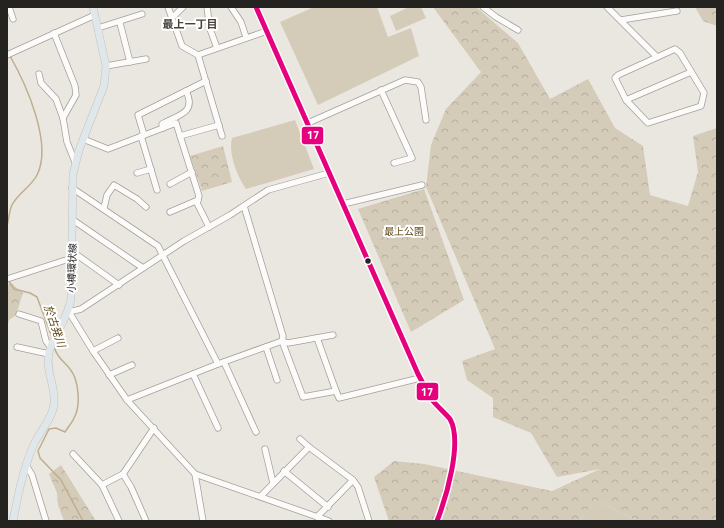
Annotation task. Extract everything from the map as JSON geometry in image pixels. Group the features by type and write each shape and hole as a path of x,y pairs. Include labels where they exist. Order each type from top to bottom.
{"main road":[{"name":"小樽環状線","path":"13,521 26,465 34,445 52,414 54,392 48,373 50,349 69,312 73,220 72,188 76,162 83,139 104,86 106,66 94,7"}],"street":[{"path":"9,7 13,19"},
{"path":"168,7 182,46 198,55 222,136"},
{"path":"172,18 183,7"},
{"path":"207,7 210,30 216,48"},
{"path":"231,7 241,22 246,38"},
{"path":"256,7 420,378 434,402 449,419 455,433 455,454 445,497 437,521"},
{"path":"483,7 496,17 518,30"},
{"path":"607,7 657,56"},
{"path":"621,20 677,11"},
{"path":"98,28 120,23 142,14"},
{"path":"9,54 95,15"},
{"path":"120,23 130,62"},
{"path":"198,55 267,31"},
{"path":"54,33 75,86 76,95 63,118"},
{"path":"676,49 691,72 704,93 701,106 648,123 626,100 615,78 618,75 657,56 676,49"},
{"path":"106,66 146,59"},
{"path":"626,100 691,72"},
{"path":"39,74 41,83 56,99 63,118 67,142 76,162"},
{"path":"308,123 405,80 418,82 423,96 426,120"},
{"path":"157,190 142,136 138,115 206,81"},
{"path":"380,90 412,158 394,163"},
{"path":"163,128 162,124 187,111 191,105 186,91"},
{"path":"83,139 108,149 176,123 199,196 197,204 209,227"},
{"path":"180,136 219,124"},
{"path":"137,173 151,169"},
{"path":"170,184 192,172"},
{"path":"329,173 268,190 142,268 119,285 81,309 69,312 93,351 127,400 195,474 329,521"},
{"path":"104,208 107,195 114,185 137,199 146,207"},
{"path":"343,204 422,185"},
{"path":"72,188 104,208 158,246 256,432"},
{"path":"170,212 198,200"},
{"path":"244,206 283,336 282,341 303,397 336,391"},
{"path":"73,220 142,268"},
{"path":"7,279 72,255 119,285"},
{"path":"16,347 50,349 46,341 41,321 18,314"},
{"path":"127,400 282,341 288,343 333,335"},
{"path":"93,351 118,338"},
{"path":"317,338 339,398 420,378"},
{"path":"266,347 277,380"},
{"path":"109,375 132,365"},
{"path":"194,374 218,428"},
{"path":"102,485 123,474 154,428"},
{"path":"300,439 352,480 358,487 369,521"},
{"path":"261,496 309,447"},
{"path":"265,449 273,483"},
{"path":"73,454 102,485 119,521"},
{"path":"26,465 32,475 46,521"},
{"path":"284,471 328,507"},
{"path":"123,474 146,521"},
{"path":"195,474 203,521"},
{"path":"317,517 352,480"}],"green space":[{"path":"314,7 377,7 388,37 411,28 419,56 318,105 280,22"},
{"path":"409,7 421,7 426,18 396,31 390,16"},
{"path":"433,7 476,7 518,43 550,99 588,79 615,128 643,146 650,195 688,206 698,172 693,136 717,128 717,521 637,521 596,500 579,521 389,521 374,477 394,461 424,464 552,491 600,469 557,477 531,433 493,417 493,398 467,380 462,361 495,349 426,187 431,145 446,109 481,72"},
{"path":"695,7 717,7 717,26 703,21"},
{"path":"295,120 314,169 246,189 239,178 232,157 232,138"},
{"path":"223,146 232,182 202,191 190,156"},
{"name":"最上公園","path":"424,189 464,300 411,332 358,209"},
{"path":"11,283 23,293 16,315 9,320 7,329 7,285"},
{"path":"61,465 96,521 64,521 58,505 57,493 49,474"},
{"path":"596,500 637,521 579,521"}],"waterway":[{"name":"於古発川","path":"7,226 12,205 37,175 41,162 42,147 36,114 23,82 10,56"},
{"name":"於古発川","path":"8,280 14,289 30,293 37,297 52,337"},
{"name":"於古発川","path":"54,346 57,354 73,374 77,386 78,407 73,420 65,432 56,428 49,429 38,451 40,458 61,480 83,521"}],"transit line":[{"name":"17","path":"256,7 418,374 433,401 450,419 454,429 455,441 452,470 445,499 437,521"}],"district":[{"name":"最上一丁目","path":"190,24"}]}
